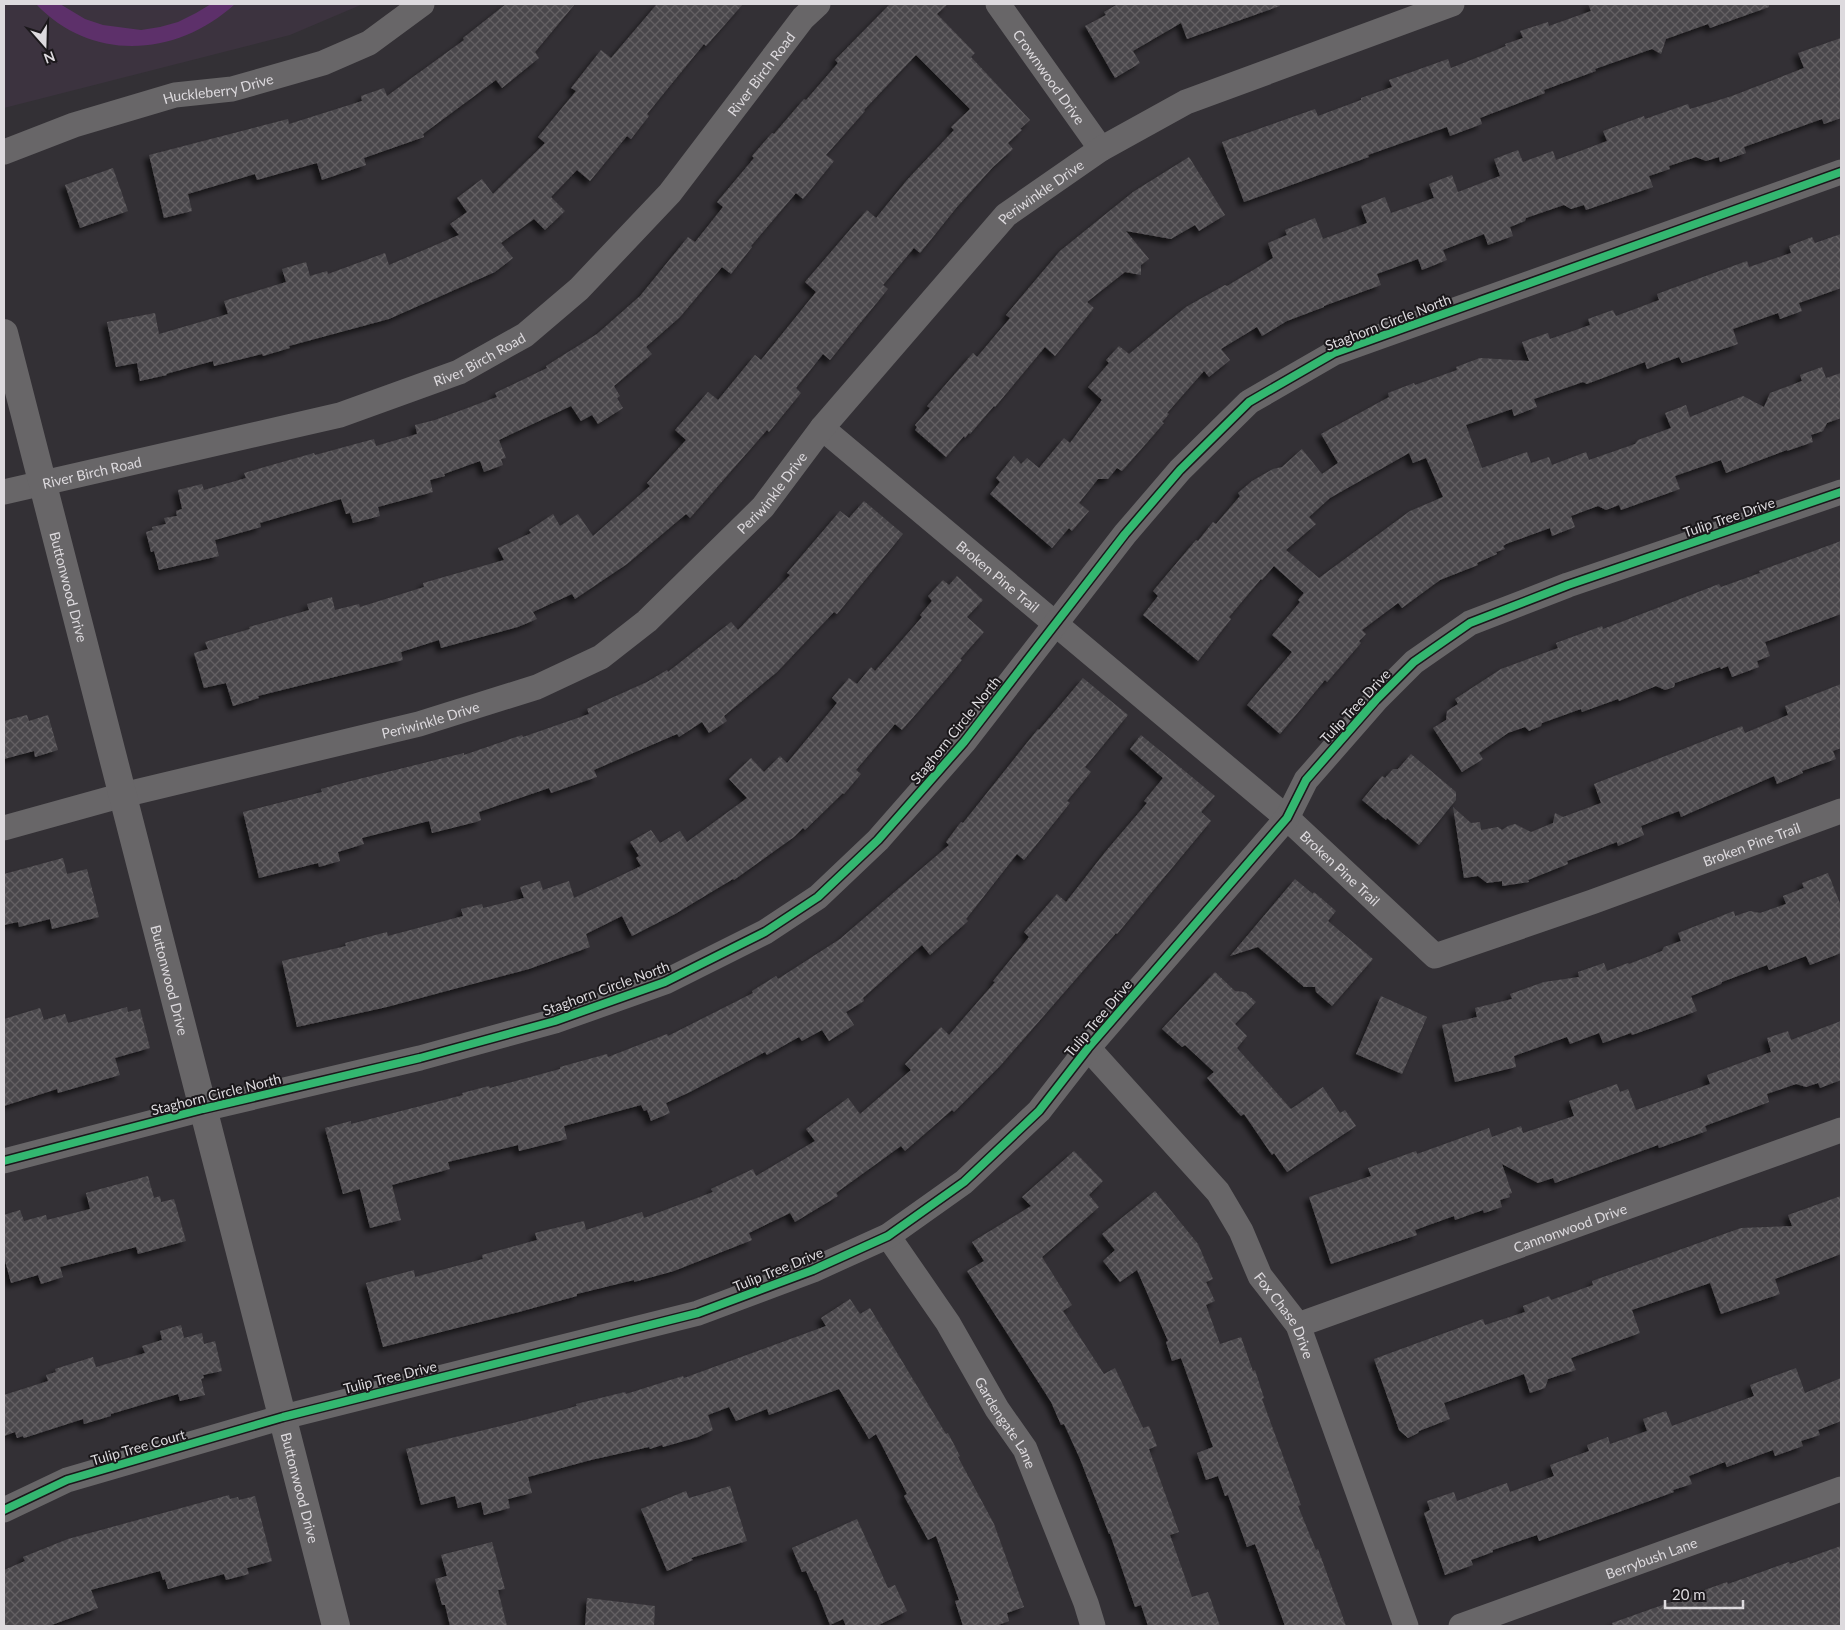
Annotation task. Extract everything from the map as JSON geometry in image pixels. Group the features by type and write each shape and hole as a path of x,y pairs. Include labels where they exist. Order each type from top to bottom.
{"street":[{"name":"Huckleberry Drive","path":"4,152 74,125 175,95 232,89 323,63 369,43 422,4"},
{"name":"River Birch Road","path":"4,492 340,415 459,372 524,335 579,289 670,193 803,18 818,4"},
{"name":"Crownwood Drive","path":"998,4 1101,149"},
{"name":"Periwinkle Drive","path":"4,828 123,795 419,724 537,687 601,657 647,621 752,519 822,428 1006,215 1101,149 1186,102 1452,4"},
{"name":"Staghorn Circle North","path":"4,1162 204,1109 420,1058 555,1020 665,982 764,932 818,897 878,840 964,742 1125,534 1180,470 1249,402 1334,353 1841,172"},
{"name":"Buttonwood Drive","path":"4,333 336,1626"},
{"name":"Broken Pine Trail","path":"822,428 1287,818 1435,956 1592,902 1841,812"},
{"name":"Tulip Tree Drive","path":"283,1417 698,1314 813,1270 888,1236 970,1176 1039,1111 1088,1048 1287,818 1306,780 1376,700 1414,662 1470,624 1568,585 1841,492"},
{"name":"Fox Chase Drive","path":"1088,1048 1218,1192 1241,1231 1260,1276 1298,1325 1406,1626"},
{"name":"Cannonwood Drive","path":"1298,1325 1841,1130"},
{"name":"Gardengate Lane","path":"888,1236 948,1323 997,1409 1025,1449 1086,1603 1093,1626"},
{"name":"Tulip Tree Court","path":"4,1510 67,1480 283,1417"},
{"name":"Berrybush Lane","path":"1461,1626 1841,1489"}],"shaded area":[{"path":"4,4 363,4 290,35 4,108"},
{"path":"36,4 60,4 85,19 103,25 141,30 178,22 211,4 235,4 212,22 187,35 161,43 135,46 108,44 83,36 58,23"}],"building":[{"path":"506,4 575,4 535,52 539,58 502,88 496,80 423,134 424,137 364,158 366,165 322,180 317,163 257,180 255,174 188,194 192,211 164,218 149,155 288,119 289,124 362,101 361,96 384,88 387,96 464,40 463,38"},
{"path":"657,4 743,4 706,46 704,44 647,114 649,116 631,139 627,136 590,181 577,170 551,197 565,211 545,230 534,219 501,243 513,258 495,272 389,319 289,346 290,348 263,356 262,354 214,366 213,361 140,381 137,363 116,367 107,322 155,313 159,334 228,314 224,301 286,282 282,269 306,262 310,276 327,271 328,274 385,253 389,265 459,235 450,224 467,212 457,198 482,179 493,194 545,143 538,137 576,91 571,88 601,50 611,58"},
{"path":"890,4 948,4 937,14 975,53 971,57 1030,120 1008,143 1013,149 993,167 957,207 920,253 914,248 883,285 888,289 830,360 823,354 796,388 801,393 769,432 767,430 690,518 686,514 627,564 575,599 572,594 533,612 537,619 518,627 441,648 439,640 401,652 403,660 258,696 259,698 233,706 226,683 204,688 194,653 208,649 205,642 309,610 307,604 332,597 335,610 359,604 360,607 424,587 423,583 504,560 498,548 531,533 529,530 553,514 560,526 578,514 593,536 650,486 647,483 686,440 675,430 708,392 718,400 755,355 761,360 816,292 805,282 867,210 876,218 907,180 954,130 951,127 970,109 916,55 864,110 826,155 834,161 803,199 796,193 751,246 731,274 722,267 680,317 646,347 652,354 614,386 620,396 617,398 623,408 598,424 592,415 581,421 571,406 499,440 506,458 501,459 503,465 484,472 480,461 444,474 445,476 430,480 433,492 378,507 380,516 353,523 350,513 346,514 341,499 260,523 261,527 215,540 219,556 159,570 154,551 151,552 146,532 153,530 152,527 166,524 164,518 177,516 176,511 182,509 178,490 202,484 204,490 246,478 244,473 314,453 315,455 374,439 376,446 417,434 415,425 435,420 497,397 495,393 547,368 546,366 597,334 640,296 688,237 695,242 723,207 717,202 754,158 752,156 804,99 806,100 838,63 835,60"},
{"path":"1118,4 1279,4 1280,6 1187,39 1181,23 1133,51 1140,63 1115,78 1085,26 1106,15 1104,12"},
{"path":"1588,4 1769,4 1769,7 1710,28 1708,24 1666,39 1661,54 1652,49 1595,69 1596,71 1544,90 1545,93 1480,118 1482,124 1450,136 1447,127 1244,202 1222,142 1315,109 1318,116 1392,87 1389,80 1448,59 1451,68 1523,38 1520,31 1548,22 1549,26 1591,11"},
{"path":"1841,38 1841,118 1824,124 1822,119 1744,147 1746,153 1720,162 1719,157 1706,161 1696,157 1669,166 1670,169 1649,176 1653,187 1586,210 1584,205 1571,209 1564,205 1526,218 1525,221 1510,227 1513,236 1488,245 1484,234 1443,250 1447,260 1422,270 1418,259 1377,274 1381,285 1287,321 1262,336 1257,327 1221,349 1230,360 1209,377 1204,371 1167,413 1169,414 1162,422 1164,423 1122,471 1117,468 1108,479 1098,479 1079,503 1089,511 1072,531 1069,528 1052,548 990,494 1000,482 996,478 1014,456 1021,464 1027,458 1039,468 1064,438 1070,443 1102,400 1088,387 1109,363 1106,360 1119,346 1129,354 1186,307 1225,285 1227,286 1273,258 1268,243 1287,235 1285,230 1315,218 1323,239 1367,223 1361,206 1385,197 1391,213 1434,198 1429,184 1452,175 1458,192 1500,176 1494,159 1518,150 1523,162 1553,151 1556,160 1607,141 1603,131 1644,116 1645,119 1688,104 1690,109 1732,96 1804,68 1798,53"},
{"path":"1189,157 1225,215 1199,231 1195,225 1171,239 1126,231 1149,259 1141,265 1141,275 1125,272 1087,302 1094,308 1055,356 1045,347 995,407 970,434 965,438 964,436 946,457 915,430 917,427 915,425 930,408 927,406 973,353 977,357 1010,318 1006,315 1060,251 1133,192"},
{"path":"113,168 128,211 80,228 65,185"},
{"path":"1841,234 1841,288 1799,303 1802,311 1780,319 1778,313 1733,329 1738,344 1682,363 1679,357 1647,369 1645,362 1587,384 1583,382 1534,399 1537,407 1514,416 1512,409 1466,425 1482,468 1527,452 1531,463 1549,457 1552,465 1586,452 1589,460 1635,444 1638,440 1671,428 1665,413 1686,405 1690,417 1743,396 1764,407 1770,393 1802,381 1800,375 1822,367 1826,378 1841,373 1841,418 1827,423 1823,431 1811,435 1813,442 1726,473 1721,460 1675,476 1680,489 1621,510 1619,505 1606,510 1598,506 1571,516 1575,527 1552,536 1550,528 1506,544 1503,546 1505,549 1477,563 1478,565 1440,580 1402,608 1398,603 1362,630 1366,634 1359,641 1361,643 1327,682 1325,680 1280,734 1247,705 1292,652 1272,635 1300,602 1298,600 1304,593 1274,566 1229,617 1231,619 1198,661 1143,615 1158,596 1153,591 1196,540 1198,541 1213,522 1216,524 1240,496 1238,493 1252,481 1273,469 1282,467 1302,449 1322,474 1338,463 1321,434 1389,397 1388,393 1457,370 1456,367 1480,358 1529,361 1522,342 1548,333 1550,339 1590,325 1588,319 1613,310 1616,316 1659,300 1657,294 1747,261 1749,267 1791,253 1789,246 1812,237 1815,243","holes":["1409,453 1413,463 1426,458 1443,497 1410,511 1319,578 1286,550 1316,524 1309,517 1330,498"]},
{"path":"864,501 903,534 837,614 834,612 777,672 724,716 727,721 709,733 702,722 679,737 677,734 594,770 597,777 551,793 549,788 479,812 481,820 476,822 432,833 429,821 362,838 364,844 338,852 340,861 319,867 318,863 259,878 243,812 322,792 321,789 347,782 464,753 464,755 589,714 587,709 647,682 667,670 668,672 731,622 738,630 790,575 787,573 840,511 849,518"},
{"path":"1841,541 1841,614 1765,642 1770,656 1757,661 1759,667 1732,677 1728,666 1721,669 1720,667 1675,683 1674,687 1665,690 1656,686 1619,701 1618,699 1582,712 1581,709 1542,723 1541,726 1529,731 1525,727 1508,733 1479,753 1483,759 1462,772 1433,728 1446,720 1447,711 1458,704 1455,699 1501,669 1558,648 1556,643 1602,626 1603,629 1719,584 1721,587"},
{"path":"957,576 983,600 967,617 984,632 902,730 895,724 856,770 861,774 844,794 805,830 803,828 794,837 734,880 632,936 622,916 586,934 590,947 529,969 387,1007 297,1027 282,961 346,946 345,943 387,932 388,936 463,916 461,909 482,904 483,908 524,898 520,887 540,881 543,890 569,881 574,898 641,866 636,858 639,856 630,842 651,830 660,843 680,831 687,842 747,798 729,779 751,758 764,772 780,756 787,763 837,703 832,698 849,678 857,684 871,667 875,671 922,617 920,615 932,601 928,596 943,580 949,585"},
{"path":"1083,678 1128,715 1085,767 1091,772 1067,801 1070,803 1024,860 1017,854 966,919 968,921 930,955 922,945 863,998 864,1001 846,1012 854,1025 829,1041 822,1030 802,1041 799,1037 767,1055 765,1052 666,1103 670,1113 651,1121 647,1110 644,1111 641,1105 564,1126 567,1139 519,1151 518,1145 448,1162 450,1169 392,1185 401,1220 370,1228 360,1189 343,1194 325,1128 351,1121 351,1124 463,1095 462,1093 489,1086 490,1088 607,1054 608,1057 667,1034 668,1036 753,993 752,991 776,976 778,979 840,939 949,845 946,842 961,822 963,823 1038,729"},
{"path":"1841,684 1841,748 1833,751 1836,759 1802,771 1803,773 1777,784 1774,776 1681,817 1679,811 1641,826 1644,835 1618,846 1617,842 1567,861 1568,864 1528,880 1529,882 1502,886 1502,881 1487,883 1478,876 1464,878 1453,807 1471,823 1480,822 1481,830 1498,827 1502,830 1515,824 1531,832 1553,823 1555,813 1563,817 1601,803 1594,784 1742,726 1745,733 1788,715 1785,706"},
{"path":"27,715 29,721 48,715 58,750 35,757 34,751 4,759 4,721"},
{"path":"1141,735 1215,796 1201,812 1211,821 1117,934 1000,1066 954,1112 952,1110 905,1151 901,1146 836,1193 838,1196 795,1222 790,1213 749,1233 752,1240 674,1271 577,1294 577,1296 519,1312 383,1347 366,1283 414,1270 415,1277 483,1259 482,1255 537,1240 535,1233 584,1221 586,1230 642,1212 644,1218 713,1192 711,1189 753,1169 756,1176 815,1141 806,1129 848,1098 860,1114 911,1070 905,1064 941,1027 949,1035 995,982 993,981 1029,937 1024,932 1057,894 1066,902 1147,803 1144,801 1163,778 1130,749"},
{"path":"1411,754 1456,792 1456,800 1419,845 1362,800 1382,776 1385,778 1393,769 1398,769"},
{"path":"63,858 67,874 87,869 99,917 52,929 50,919 19,927 18,922 4,925 4,874"},
{"path":"1828,873 1841,906 1841,953 1810,965 1806,956 1769,970 1767,965 1691,996 1697,1011 1649,1029 1603,1043 1599,1033 1570,1044 1567,1037 1514,1056 1516,1067 1455,1082 1442,1025 1477,1017 1475,1008 1512,999 1510,994 1544,982 1579,977 1578,972 1604,963 1607,971 1629,964 1681,941 1678,933 1734,911 1735,916 1750,911 1760,913 1786,904 1783,896 1804,888 1802,883"},
{"path":"1295,879 1336,911 1328,921 1373,959 1332,1006 1316,992 1315,987 1304,987 1258,947 1230,956"},
{"path":"1215,972 1235,991 1245,992 1256,1002 1235,1024 1247,1036 1237,1048 1291,1109 1323,1087 1340,1113 1345,1110 1356,1126 1287,1172 1274,1153 1272,1155 1244,1114 1241,1116 1207,1078 1214,1072 1185,1045 1182,1047 1162,1029"},
{"path":"1381,996 1427,1017 1402,1074 1356,1054"},
{"path":"127,1007 128,1012 140,1009 150,1048 115,1058 120,1075 58,1093 57,1089 4,1106 4,1019 40,1008 44,1020 65,1014 68,1023"},
{"path":"1841,1021 1841,1080 1820,1088 1818,1083 1806,1087 1796,1084 1767,1094 1769,1102 1705,1126 1707,1131 1659,1148 1658,1145 1555,1183 1553,1178 1538,1183 1502,1164 1512,1193 1509,1194 1510,1197 1500,1200 1502,1207 1484,1213 1483,1210 1455,1220 1454,1216 1415,1230 1417,1235 1331,1264 1309,1197 1371,1176 1368,1168 1416,1151 1417,1154 1489,1128 1492,1137 1521,1126 1523,1133 1574,1116 1569,1101 1617,1084 1620,1092 1628,1089 1636,1110 1710,1084 1707,1075 1771,1052 1767,1038 1788,1031 1791,1040"},
{"path":"1074,1151 1103,1181 1089,1195 1099,1207 1042,1257 1072,1305 1063,1311 1104,1374 1115,1368 1143,1428 1149,1426 1157,1446 1149,1449 1179,1532 1170,1535 1192,1597 1208,1592 1220,1626 1148,1626 1141,1605 1135,1607 1110,1534 1064,1424 1061,1425 1051,1402 967,1271 984,1261 972,1242 1031,1206 1022,1197"},
{"path":"148,1176 154,1198 160,1196 161,1202 174,1199 186,1241 138,1254 136,1247 60,1267 63,1277 41,1284 38,1275 11,1283 4,1257 4,1215 20,1210 24,1221 46,1215 47,1220 90,1209 86,1193"},
{"path":"1155,1191 1198,1244 1213,1279 1206,1282 1215,1301 1206,1305 1220,1344 1241,1337 1253,1371 1255,1370 1264,1398 1262,1399 1301,1505 1298,1506 1316,1550 1318,1549 1346,1626 1285,1626 1255,1544 1247,1547 1228,1495 1225,1496 1218,1476 1206,1480 1197,1453 1213,1447 1181,1358 1172,1361 1166,1342 1168,1341 1137,1270 1120,1282 1103,1261 1115,1250 1102,1234"},
{"path":"1841,1196 1841,1254 1775,1279 1780,1294 1721,1314 1710,1283 1632,1310 1640,1333 1571,1358 1576,1370 1548,1379 1545,1388 1530,1393 1524,1374 1444,1403 1450,1419 1419,1431 1408,1438 1399,1430 1374,1359 1483,1319 1485,1325 1525,1312 1523,1306 1549,1296 1551,1300 1593,1285 1592,1281 1741,1228 1792,1226 1788,1215"},
{"path":"850,1299 860,1314 870,1308 946,1434 948,1433 960,1456 958,1457 994,1524 1024,1607 1007,1613 1009,1621 996,1626 963,1626 955,1601 959,1600 936,1536 928,1540 904,1496 907,1494 876,1434 869,1439 839,1389 769,1415 767,1409 736,1421 729,1407 708,1415 713,1430 698,1437 663,1447 662,1445 650,1449 649,1447 591,1460 528,1477 532,1493 508,1499 510,1508 484,1515 481,1502 458,1508 455,1496 421,1505 406,1449 513,1423 577,1406 576,1404 625,1392 626,1394 683,1376 684,1378 826,1326 821,1318"},
{"path":"181,1325 184,1338 202,1333 204,1344 215,1341 222,1371 203,1375 204,1378 201,1379 205,1395 180,1401 178,1394 84,1424 83,1419 24,1438 23,1436 17,1438 15,1432 4,1436 4,1395 48,1381 46,1375 56,1372 55,1369 93,1357 96,1367 145,1353 142,1346 162,1340 160,1331"},
{"path":"1796,1368 1805,1393 1841,1378 1841,1421 1818,1430 1820,1435 1801,1441 1803,1446 1775,1456 1773,1450 1727,1467 1725,1462 1689,1476 1692,1484 1673,1490 1674,1492 1539,1541 1537,1535 1493,1550 1493,1552 1471,1560 1473,1565 1445,1575 1424,1513 1430,1510 1427,1501 1454,1492 1457,1501 1507,1483 1510,1492 1554,1476 1550,1465 1589,1451 1587,1445 1608,1437 1610,1444 1647,1431 1643,1419 1666,1411 1672,1426 1754,1396 1750,1385"},
{"path":"730,1486 747,1541 691,1558 693,1560 667,1571 641,1509 686,1491 689,1498"},
{"path":"229,1495 230,1499 238,1497 239,1500 255,1496 272,1561 247,1568 249,1574 226,1580 224,1574 168,1589 160,1571 91,1590 98,1608 49,1626 4,1626 4,1570 25,1561 23,1557 68,1539"},
{"path":"857,1519 888,1588 895,1585 907,1611 877,1626 846,1626 843,1619 830,1625 816,1590 806,1571 802,1572 792,1548"},
{"path":"492,1542 505,1589 498,1590 507,1626 450,1626 445,1605 442,1605 435,1579 447,1576 441,1555"},
{"path":"1841,1546 1841,1626 1613,1626 1612,1623 1727,1582 1728,1584"},
{"path":"587,1598 655,1606 654,1626 585,1626"}],"cycle path":[{"path":"4,1161 203,1109 420,1058 555,1021 665,982 765,932 818,897 878,840 964,742 1125,534 1180,470 1249,402 1334,353 1841,172"},
{"path":"4,1510 67,1480 283,1417 698,1313 813,1270 888,1236 964,1182 1039,1111 1088,1048 1287,818 1306,780 1376,700 1414,662 1470,623 1568,585 1841,492"}]}
